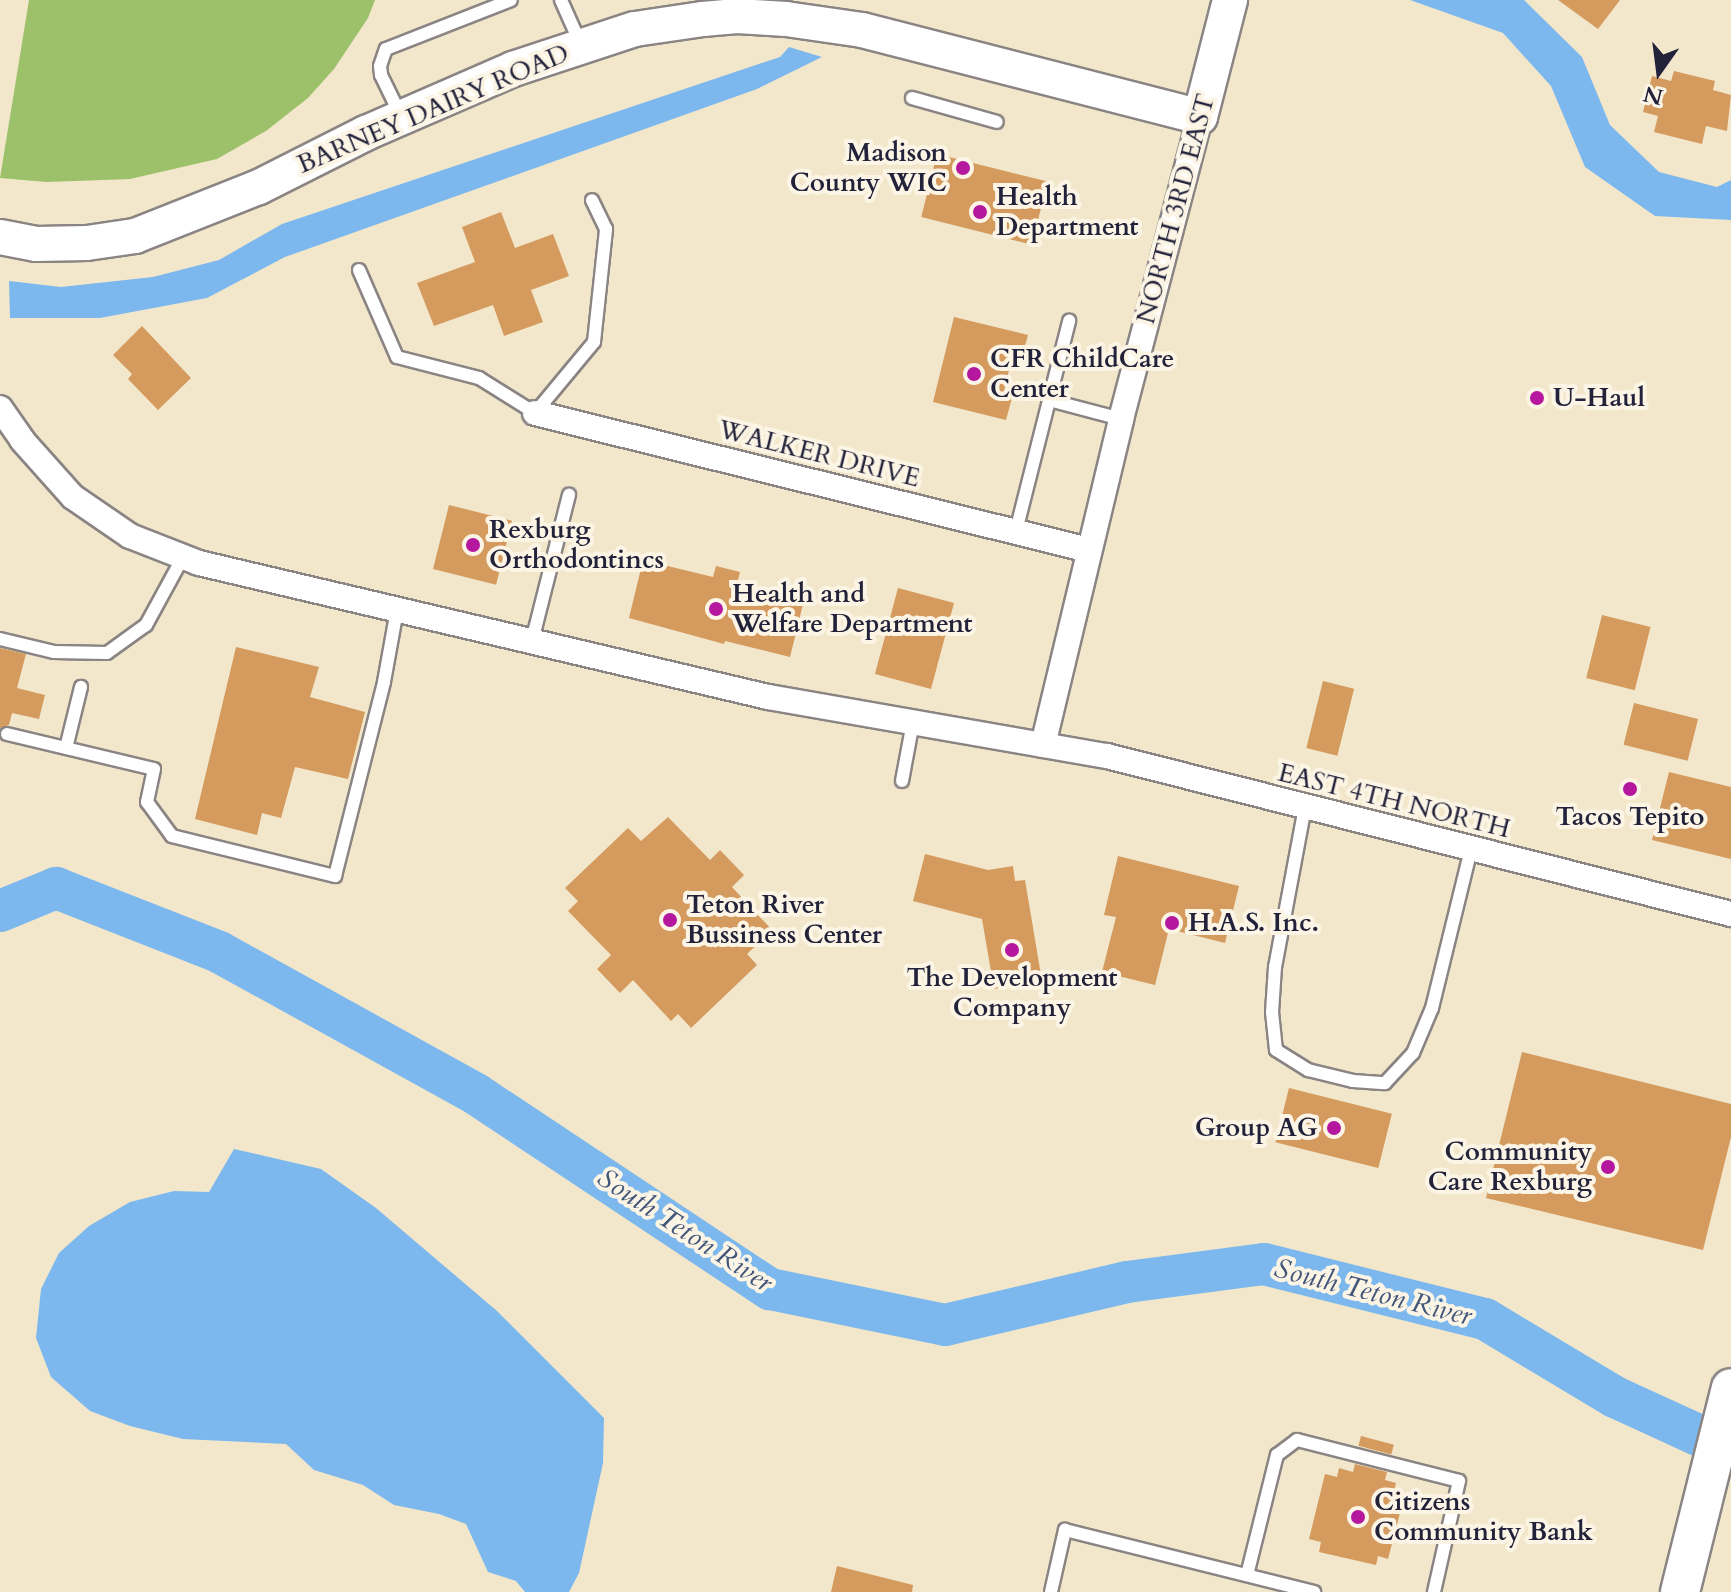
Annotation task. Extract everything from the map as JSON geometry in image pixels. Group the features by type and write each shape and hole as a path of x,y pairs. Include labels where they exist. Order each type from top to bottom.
{"main road":[{"path":"1680,1592 1729,1395"}],"street":[{"name":"NORTH 3RD EAST","path":"1043,745 1121,419 1230,0"},
{"name":"BARNEY DAIRY ROAD","path":"0,237 36,244 87,243 135,236 259,187 402,117 581,45 706,9 737,16 786,19 862,30 1200,117"},
{"name":"EAST 4TH NORTH","path":"0,408 22,440 73,497 130,536 183,557 768,697 1107,756 1731,914"},
{"name":"WALKER DRIVE","path":"535,413 1089,550"}],"lane":[{"path":"402,117 381,75 380,66 386,49 511,0"},
{"path":"561,0 581,45"},
{"path":"912,98 997,122"},
{"path":"359,270 397,357 479,378 535,413 594,342 606,229 592,200"},
{"path":"1016,531 1069,321"},
{"path":"1049,400 1121,419"},
{"path":"532,641 569,495"},
{"path":"0,639 54,652 107,653 146,625 183,557"},
{"path":"7,734 154,769 147,802 172,836 335,876 384,682 397,610"},
{"path":"66,748 81,687"},
{"path":"902,781 913,722"},
{"path":"1305,807 1275,967 1272,1012 1276,1050 1308,1070 1353,1081 1385,1083 1413,1053 1432,1008 1471,849"},
{"path":"1247,1575 1277,1455 1297,1440 1459,1481 1434,1592"},
{"path":"1051,1592 1065,1530 1314,1592"}],"green space":[{"path":"29,0 375,0 368,18 334,69 308,98 266,131 217,159 130,179 47,182 0,178"}],"water":[{"path":"1410,0 1524,0 1582,57 1610,125 1659,172 1717,187 1731,180 1731,220 1655,216 1585,167 1551,86 1503,33"},
{"path":"789,47 822,57 757,89 285,257 207,298 100,318 10,318 9,281 61,287 153,277 219,260 282,224 780,57"},
{"path":"234,1149 321,1169 376,1208 497,1311 604,1418 603,1463 579,1573 569,1592 525,1592 516,1581 488,1572 466,1524 439,1514 394,1505 363,1485 314,1470 286,1444 183,1439 130,1426 90,1411 51,1377 36,1338 41,1289 59,1253 89,1226 130,1202 174,1191 209,1192"}],"building":[{"path":"1558,0 1620,0 1598,29"},
{"path":"1674,71 1715,81 1713,90 1731,95 1727,131 1706,126 1702,144 1654,132 1658,116 1643,112 1652,76 1671,81"},
{"path":"937,154 1048,182 1032,245 921,217"},
{"path":"501,212 515,248 553,234 569,276 531,290 543,322 504,336 493,305 434,326 417,283 475,262 462,227"},
{"name":"CFR ChildCare Center","path":"954,317 1028,335 1022,356 1013,353 1004,391 1013,394 1006,420 933,402"},
{"path":"142,326 191,378 158,410 128,379 132,374 113,355"},
{"name":"Rexburg Orthodontincs","path":"449,505 512,521 496,585 433,569"},
{"name":"Health and Welfare Department","path":"643,560 713,577 716,566 740,572 737,584 804,600 790,657 725,641 724,644 629,618"},
{"path":"898,588 954,603 931,689 875,674"},
{"path":"1602,615 1651,627 1635,690 1586,678"},
{"path":"236,647 319,667 310,697 365,712 348,779 295,767 281,818 262,813 257,835 195,819"},
{"path":"0,648 26,654 17,688 45,695 39,719 12,713 9,725 0,728"},
{"path":"1323,681 1354,689 1337,756 1306,748"},
{"path":"1634,703 1698,719 1688,761 1624,745"},
{"path":"1669,772 1731,787 1731,859 1652,840"},
{"name":"Teton River Bussiness Center","path":"668,817 710,860 720,850 744,875 732,887 772,930 747,954 757,965 691,1028 678,1014 671,1021 633,980 620,993 597,969 611,955 568,911 578,901 565,888 628,828 641,841"},
{"name":"The Development Company","path":"925,854 988,870 1013,866 1015,881 1025,880 1042,981 994,989 982,919 913,901"},
{"name":"H.A.S. Inc.","path":"1118,856 1239,886 1225,943 1169,929 1155,985 1102,972 1116,917 1104,915"},
{"name":"Community Care Rexburg","path":"1522,1052 1731,1104 1731,1137 1703,1250 1486,1198"},
{"name":"Group AG","path":"1289,1088 1392,1114 1378,1168 1275,1142"},
{"path":"1361,1436 1394,1445 1391,1454 1358,1446"},
{"path":"1355,1464 1387,1472 1385,1480 1396,1483 1394,1491 1405,1494 1388,1559 1378,1556 1376,1565 1319,1552 1321,1542 1309,1539 1325,1474 1337,1477 1339,1468 1353,1472"},
{"path":"837,1566 913,1585 912,1592 831,1592"}],"waterway":[{"name":"South Teton River","path":"0,911 56,888 219,952 476,1094 770,1289 945,1325 1127,1282 1264,1264 1485,1319 1615,1397 1731,1450"}],"place":[{"name":"Madison County WIC","path":"963,168"},
{"name":"Health Department","path":"980,212"},
{"name":"CFR ChildCare Center","path":"974,374"},
{"name":"U-Haul","path":"1537,398"},
{"name":"Rexburg Orthodontincs","path":"473,545"},
{"name":"Health and Welfare Department","path":"716,609"},
{"name":"Tacos Tepito","path":"1630,789"},
{"name":"Teton River Bussiness Center","path":"670,920"},
{"name":"H.A.S. Inc.","path":"1172,923"},
{"name":"The Development Company","path":"1012,950"},
{"name":"Group AG","path":"1334,1128"},
{"name":"Community Care Rexburg","path":"1608,1167"},
{"name":"Citizens Community Bank","path":"1358,1517"}]}
